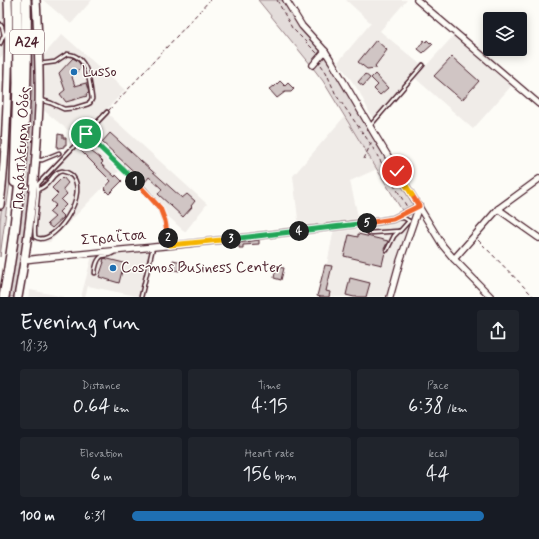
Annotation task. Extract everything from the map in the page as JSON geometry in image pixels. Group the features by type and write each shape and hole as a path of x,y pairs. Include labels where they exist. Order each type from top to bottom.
{"highway":[{"name":"Α24","path":"0,290 8,241 15,176 18,83 17,0"},
{"name":"Α24","path":"4,297 13,245 23,154 27,77 26,0"}],"street":[{"name":"Παράπλευρη Οδός","path":"0,205 3,181 7,99 9,28 8,0"},
{"name":"Παράπλευρη Οδός","path":"18,297 37,187 36,160 39,64 36,0"},
{"path":"286,0 302,26 325,52 443,246 491,297"},
{"path":"417,0 539,104"},
{"path":"314,65 325,52"},
{"path":"454,259 498,209 539,179"},
{"path":"390,297 411,223 419,206"},
{"name":"Στραΐτσα","path":"24,260 269,235 393,219 419,206"},
{"path":"498,209 539,238"}],"lane":[{"path":"0,24 4,35"},
{"path":"0,44 9,28"},
{"path":"39,64 54,62 67,54 74,55 80,59 86,67 92,99 88,104 68,109 39,100"},
{"path":"370,126 423,66"},
{"path":"37,187 107,112"},
{"path":"86,134 144,189 160,208 165,221 170,245"},
{"path":"36,160 42,160 59,153"},
{"path":"62,171 72,175 78,185 76,200 69,214 58,229 49,237 40,239 35,237 34,227 39,196 37,187 46,186 57,173 62,171"},
{"path":"387,250 394,236 411,223 404,218 393,219"},
{"path":"369,233 400,230"},
{"path":"141,297 154,247"},
{"path":"95,273 96,266 102,256 110,255 113,253 113,250"}],"path":[{"path":"107,112 210,0"},
{"path":"277,0 292,28 319,59 336,95 370,143 409,211"},
{"path":"364,159 370,143"},
{"path":"474,236 534,297"}],"shaded area":[{"path":"0,0 6,0 7,50 0,58"},
{"path":"31,0 35,0 38,56 34,152 14,297 9,297 23,202 31,131"},
{"path":"43,0 92,0 71,24"},
{"path":"258,0 285,0 322,49 311,65"},
{"path":"346,0 407,0 380,31 421,65 373,120 359,91 338,62 371,23"},
{"name":"Lusso","path":"62,34 125,90 79,139 42,109 44,55"},
{"path":"455,34 513,84 473,129 415,78"},
{"path":"13,47 17,55 11,174 0,257 0,223 11,102"},
{"path":"324,53 413,201 413,207 403,212 323,81 313,68"},
{"path":"108,114 207,204 185,232 119,171 50,242 30,242 36,189"},
{"path":"344,117 377,169 350,181 359,221 299,228 293,176"},
{"path":"404,220 410,226 387,297 336,297 321,294 334,229"},
{"path":"151,248 141,297 88,286 85,297 81,297 93,252"},
{"path":"30,290 65,297 28,297"}],"building":[{"path":"376,40 387,50 375,66 377,68 367,69 358,62"},
{"path":"424,40 426,42 427,40 433,44 423,53 418,49"},
{"path":"452,57 479,81 462,100 434,76"},
{"path":"73,58 78,61 82,67 72,77 75,86 86,83 89,93 86,94 87,96 66,102 60,94 65,90 59,73"},
{"path":"365,74 370,78 363,86 358,82"},
{"path":"375,74 388,88 380,95 374,89 378,85 371,78"},
{"path":"280,81 285,86 288,83 294,89 291,92 285,92 277,98 269,89 273,86 274,87"},
{"path":"110,133 182,198 187,194 195,201 183,217 158,194 162,189 149,177 145,182 102,142"},
{"path":"58,134 63,135 63,138 66,138 66,145 64,145 64,147 57,148"},
{"path":"85,143 92,152 100,158 103,162 101,164 115,177 116,175 122,181 109,194 104,189 111,181 79,149"},
{"path":"63,177 68,183 63,189 67,194 61,200 66,205 59,212 64,217 52,228 47,224 55,217 49,212 56,205 51,201 58,194 52,188"},
{"path":"358,234 388,241 384,249 385,252 382,265 344,256 349,235 358,237"},
{"path":"259,240 259,244 243,245 243,248 239,248 238,243"},
{"name":"Cosmos Business Center","path":"104,258 124,263 119,283 99,277"},
{"path":"173,260 182,262 179,271 171,269"},
{"path":"325,265 332,266 326,291 330,292 329,297 321,297 317,296"},
{"path":"276,267 284,268 281,280 274,278"},
{"path":"350,278 370,283 366,297 346,295"}],"place":[{"name":"Lusso","path":"74,72"},
{"name":"Cosmos Business Center","path":"113,268"}],"route":[{"path":"86,134 144,189 160,208 165,221 170,245 269,235 393,219 419,206 397,171"}]}
